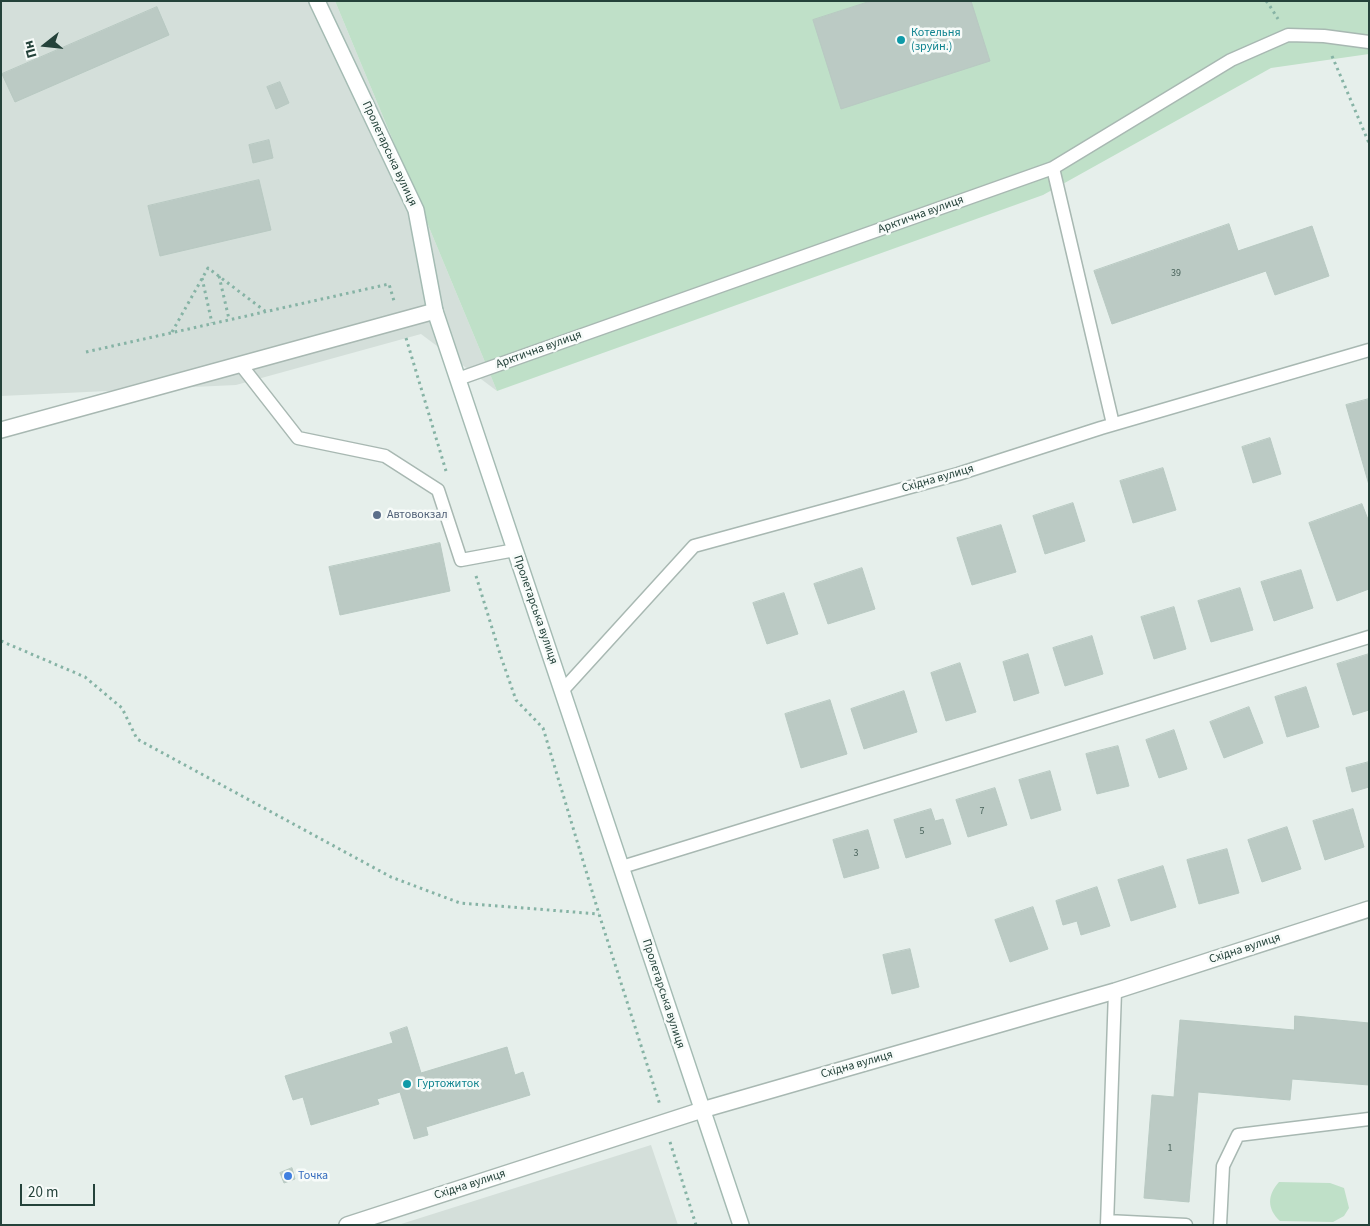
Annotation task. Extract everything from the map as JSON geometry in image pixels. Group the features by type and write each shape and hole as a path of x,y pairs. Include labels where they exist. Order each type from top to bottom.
{"street":[{"name":"Пролетарська вулиця","path":"317,1 416,210 435,311 741,1225"},
{"path":"1,430 435,311"},
{"name":"Східна вулиця","path":"347,1225 702,1110 1115,991 1369,909"}],"lane":[{"name":"Арктична вулиця","path":"458,379 1053,168 1231,60 1288,35 1324,36 1369,42"},
{"path":"1053,168 1113,424"},
{"name":"Східна вулиця","path":"562,692 694,546 958,474 1113,424 1369,350"},
{"path":"240,365 298,438 385,456 438,490 461,560 515,550"},
{"path":"622,867 1369,637"},
{"path":"1115,991 1107,1223 1186,1225"},
{"path":"1220,1225 1223,1166 1238,1135 1369,1119"}],"path":[{"path":"1324,36 1369,143"},
{"path":"171,332 208,268 265,311"},
{"path":"218,275 229,320"},
{"path":"202,278 212,323"},
{"path":"86,352 389,284 446,473"},
{"path":"471,558 500,657 516,700 544,728 599,914 696,1225"},
{"path":"1,641 84,677 122,708 137,739 392,877 460,903 599,914"}],"shaded area":[{"path":"1,1 335,1 497,391 421,334 236,385 1,396"},
{"path":"651,1145 678,1225 398,1225"}],"green space":[{"path":"335,1 1369,1 1369,54 1271,68 1043,195 497,391"},
{"path":"1279,1182 1330,1183 1344,1188 1349,1208 1344,1216 1333,1222 1280,1221 1273,1212 1270,1202 1272,1192"}],"building":[{"name":"Котельня (зруйн.)","path":"871,1 971,1 990,61 841,109 813,20"},
{"path":"157,7 169,35 15,102 2,74"},
{"path":"280,82 289,103 276,109 267,87"},
{"path":"269,140 273,158 253,163 249,145"},
{"path":"259,180 271,230 160,256 148,206"},
{"path":"1229,224 1238,251 1312,226 1329,276 1275,295 1266,271 1112,324 1094,271"},
{"path":"1369,399 1369,485 1346,405"},
{"path":"1270,438 1281,474 1253,483 1242,447"},
{"path":"1163,468 1176,510 1133,523 1120,481"},
{"path":"1073,503 1085,541 1045,554 1033,516"},
{"path":"1362,504 1369,522 1369,589 1337,601 1309,523"},
{"path":"1001,525 1016,572 972,585 957,538"},
{"name":"Автовокзал","path":"440,543 450,591 340,615 329,567"},
{"path":"862,568 875,609 828,624 814,584"},
{"path":"1301,570 1313,608 1274,621 1261,582"},
{"path":"1240,588 1253,630 1211,642 1198,601"},
{"path":"784,593 798,634 767,644 753,603"},
{"path":"1174,607 1186,649 1154,659 1141,617"},
{"path":"1092,636 1103,674 1065,686 1053,648"},
{"path":"1028,654 1039,693 1014,701 1003,662"},
{"path":"1369,654 1369,710 1353,715 1337,664"},
{"path":"960,663 976,712 946,721 931,673"},
{"path":"1306,687 1319,727 1287,737 1275,697"},
{"path":"904,691 917,732 864,749 851,709"},
{"path":"830,700 847,754 801,768 785,714"},
{"path":"1249,707 1263,743 1224,758 1210,722"},
{"path":"1174,730 1187,769 1159,778 1146,740"},
{"path":"1118,746 1129,786 1097,794 1086,754"},
{"path":"1369,762 1369,787 1352,792 1346,768"},
{"path":"1050,771 1061,810 1031,819 1019,780"},
{"path":"995,788 1007,825 968,837 956,800"},
{"path":"931,809 935,821 943,819 951,844 906,858 894,820"},
{"path":"1353,809 1364,847 1325,860 1313,821"},
{"path":"1287,827 1301,869 1262,882 1248,840"},
{"path":"868,830 879,868 844,878 833,840"},
{"path":"1227,849 1239,893 1199,904 1187,860"},
{"path":"1163,866 1176,907 1131,921 1118,880"},
{"path":"1097,887 1110,926 1081,935 1077,921 1063,925 1056,901"},
{"path":"1033,907 1048,949 1010,962 995,920"},
{"path":"910,949 919,987 892,994 883,955"},
{"path":"1295,1016 1369,1023 1369,1085 1292,1079 1290,1100 1198,1092 1189,1202 1144,1198 1152,1095 1174,1097 1180,1020 1294,1030"},
{"name":"Гуртожиток","path":"407,1027 421,1073 507,1047 515,1075 523,1072 530,1095 426,1127 428,1135 414,1139 400,1092 377,1099 379,1104 311,1125 303,1097 293,1100 285,1076 393,1043 390,1033"},
{"name":"Точка","path":"292,1168 295,1179 284,1183 280,1173"}],"place":[{"name":"Котельня (зруйн.)","path":"901,40"},
{"name":"Автовокзал","path":"377,515"},
{"name":"Гуртожиток","path":"407,1084"},
{"name":"Точка","path":"288,1176"}]}
